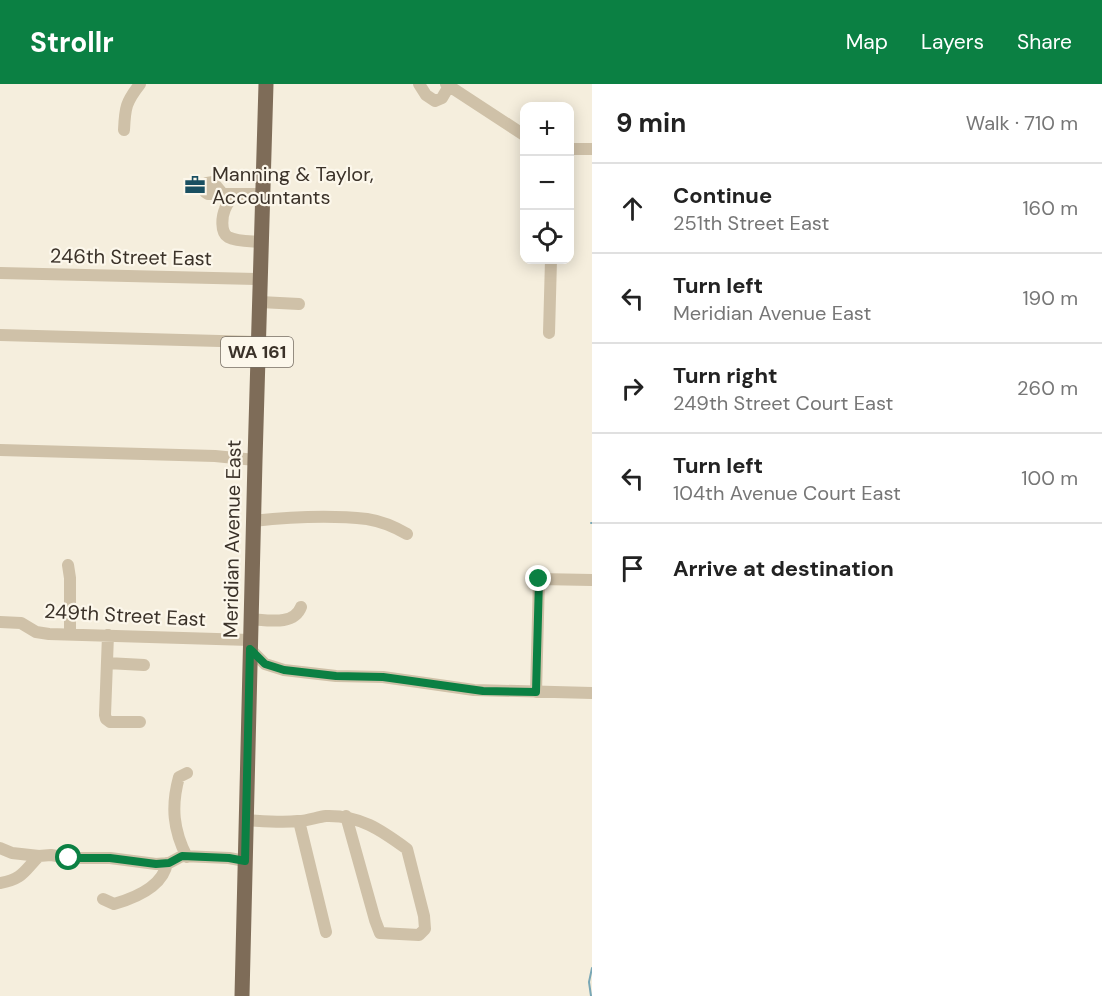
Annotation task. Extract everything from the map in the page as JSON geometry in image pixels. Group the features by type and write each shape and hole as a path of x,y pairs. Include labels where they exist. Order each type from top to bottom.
{"main road":[{"name":"Meridian Avenue East","path":"242,996 266,84"}],"street":[{"path":"124,130 128,100 140,84"},
{"path":"419,84 426,95 435,101 442,98 448,85 520,132"},
{"path":"574,149 592,149"},
{"path":"222,193 263,194"},
{"path":"237,194 224,210 222,227 224,233 229,238 262,242"},
{"path":"549,333 551,264"},
{"name":"246th Street East","path":"0,273 261,279"},
{"path":"260,302 298,304"},
{"path":"0,335 258,342"},
{"path":"0,450 215,456 255,460"},
{"path":"253,521 317,517 369,519 407,534"},
{"path":"68,565 70,635"},
{"path":"536,692 539,579 592,580"},
{"path":"251,620 293,618 299,614 301,607"},
{"name":"249th Street East","path":"0,622 21,623 42,633 108,635 250,645"},
{"path":"108,635 106,719 110,722 140,722"},
{"path":"250,645 265,664 294,672 383,677 483,691 592,693"},
{"path":"107,663 144,665"},
{"path":"187,773 179,777 173,813 181,844 187,856"},
{"path":"246,820 299,821 324,816 346,816 385,833 407,849 424,916 425,929 419,935 380,933 346,816"},
{"path":"299,821 326,932"},
{"path":"0,848 12,853 39,856 110,858 156,864 167,863 182,856 245,861"},
{"path":"0,883 18,878 39,856"},
{"path":"103,899 114,904 148,890 165,871 167,863"}],"waterway":[{"path":"591,996 589,982 592,968"}],"place":[{"name":"Manning & Taylor, Accountants","path":"195,185"}],"route":[{"path":"69,858 110,858 156,864 169,863 182,856 245,861 250,649 265,664 284,670 336,676 383,677 483,691 536,692 539,579"}]}
